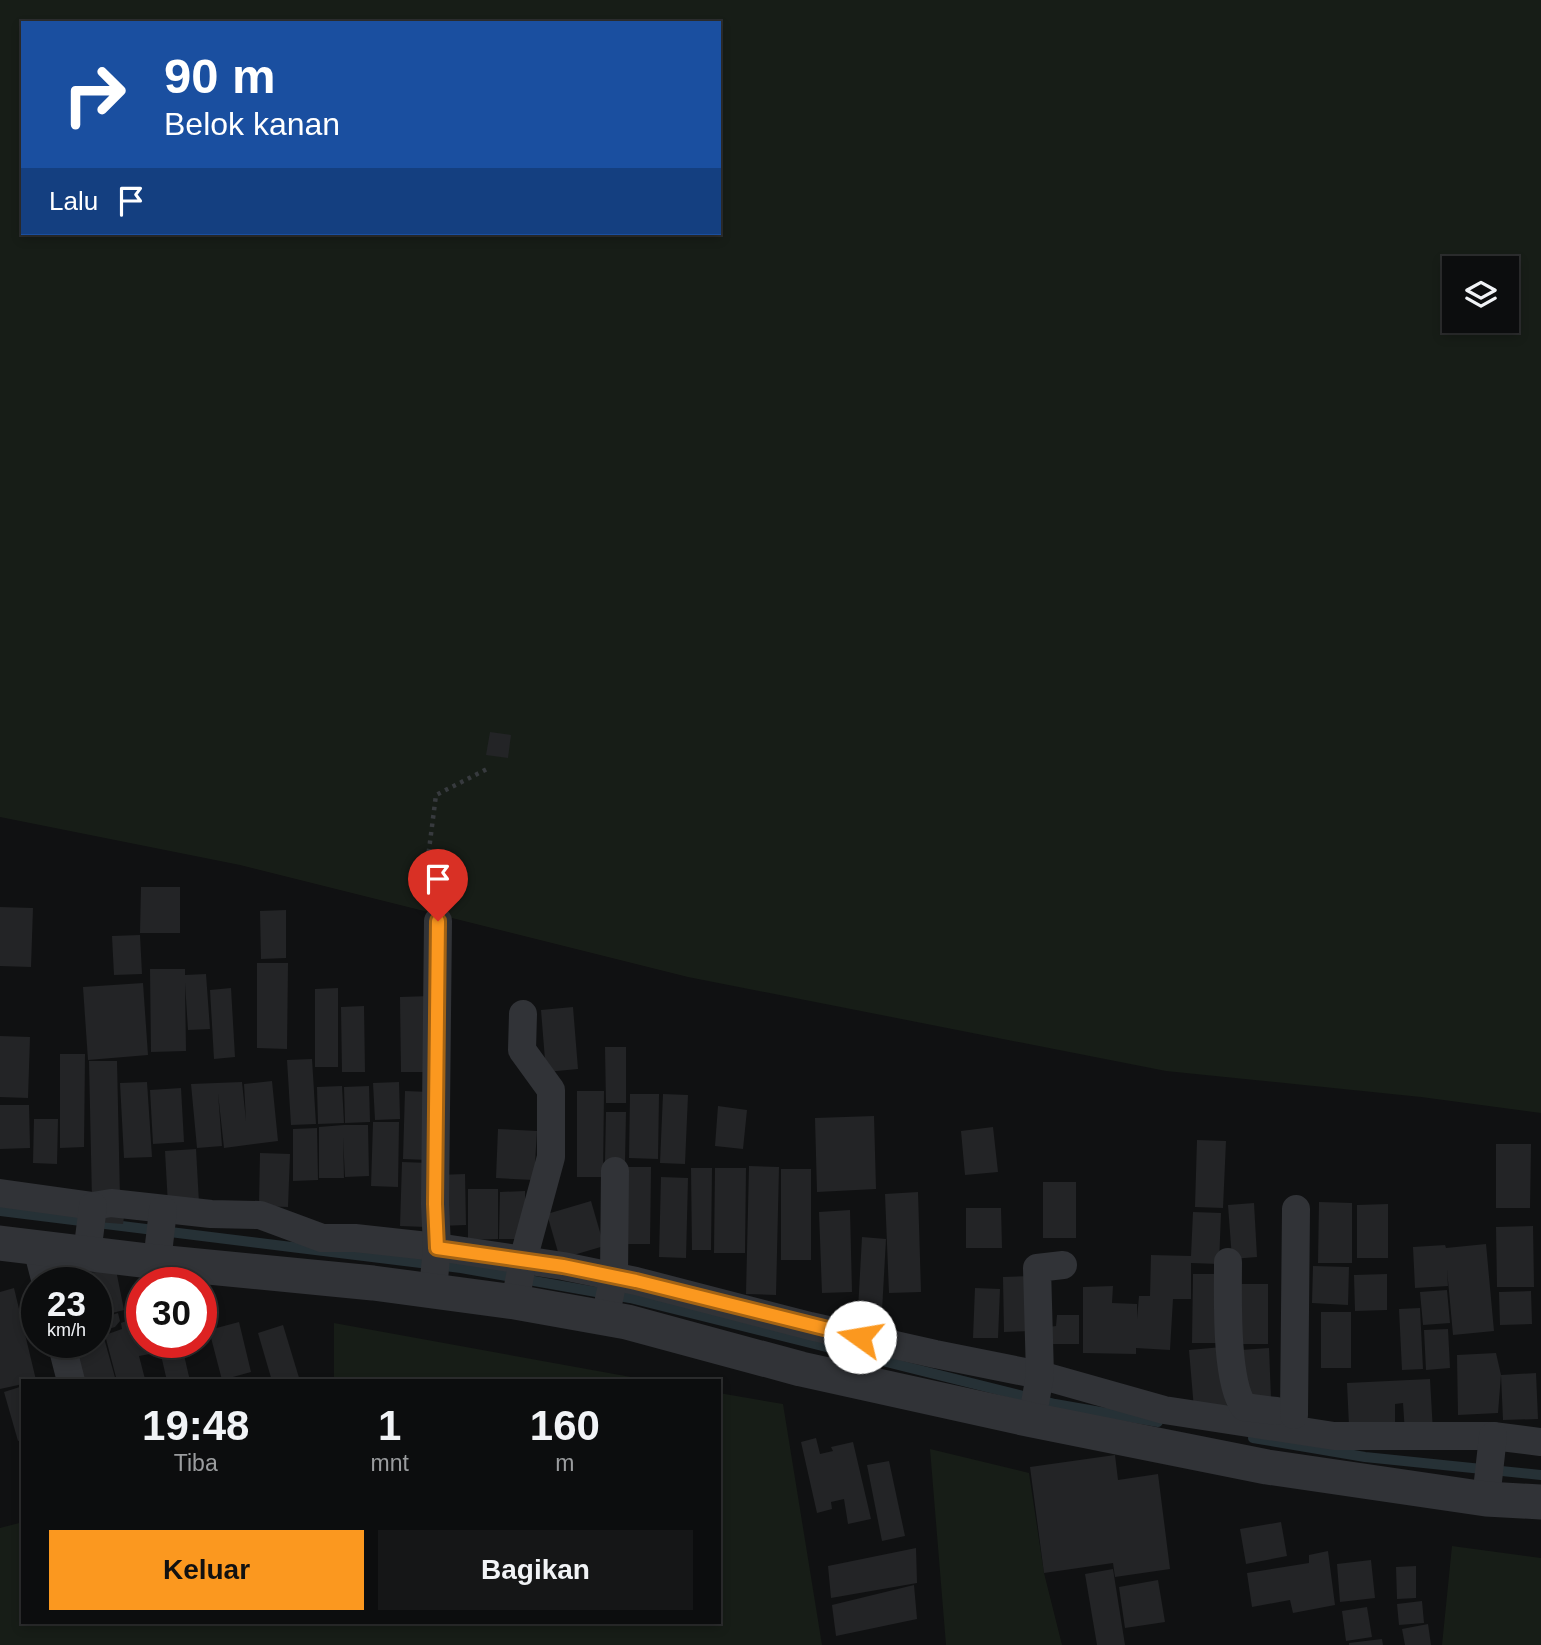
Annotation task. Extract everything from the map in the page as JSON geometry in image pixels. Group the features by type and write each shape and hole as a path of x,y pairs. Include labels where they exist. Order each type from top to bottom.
{"street":[{"path":"435,1268 438,921"},
{"path":"519,1280 551,1157 551,1090 522,1050 523,1014"},
{"path":"615,1171 621,1298"},
{"path":"0,1193 90,1229 354,1258 519,1280 621,1298 806,1346 1037,1396 1330,1455 1489,1469 1541,1502"},
{"path":"0,1243 37,1248 90,1229 111,1203 160,1236 260,1215 322,1238 354,1258"},
{"path":"1294,1415 1296,1209"},
{"path":"37,1248 42,1267"},
{"path":"1228,1262 1227,1320 1240,1401 1244,1407 1333,1422 1330,1455"},
{"path":"1037,1396 1037,1268 1063,1265"},
{"path":"806,1346 935,1354 1037,1396 1164,1410 1330,1455 1489,1469 1541,1442"},
{"path":"65,1358 70,1379"}],"path":[{"path":"438,921 425,881 436,795 486,769"}],"shaded area":[{"path":"0,0 1541,0 1541,1113 1421,1097 1166,1071 688,977 240,865 0,817"},
{"path":"334,1323 642,1379 334,1379"},
{"path":"721,1393 783,1404 822,1645 0,1645 0,1528 21,1523 21,1624 721,1624"},
{"path":"930,1449 1029,1473 1044,1573 1062,1645 946,1645"},
{"path":"1452,1546 1541,1558 1541,1645 1442,1645"}],"building":[{"path":"490,732 511,735 508,758 486,755"},
{"path":"141,887 180,887 180,933 140,933"},
{"path":"0,907 33,908 31,967 0,966"},
{"path":"286,910 286,958 261,959 260,911"},
{"path":"140,935 142,974 114,975 112,936"},
{"path":"257,963 288,963 287,1049 257,1048"},
{"path":"150,969 185,969 185,975 206,974 210,1029 188,1030 185,983 186,1051 151,1052"},
{"path":"143,983 148,1055 88,1060 83,987"},
{"path":"231,988 235,1057 214,1059 210,990"},
{"path":"338,988 338,1067 315,1067 315,989"},
{"path":"431,996 432,1072 401,1072 400,997"},
{"path":"364,1006 365,1072 342,1072 341,1007"},
{"path":"573,1007 578,1069 546,1072 541,1010"},
{"path":"0,1036 30,1037 28,1098 0,1097"},
{"path":"605,1047 626,1047 626,1103 606,1103"},
{"path":"60,1054 85,1054 84,1147 60,1148"},
{"path":"312,1059 316,1124 291,1125 287,1060"},
{"path":"89,1061 117,1061 120,1199 92,1200"},
{"path":"272,1081 278,1141 224,1148 218,1093 222,1146 197,1148 191,1084 242,1082 246,1121 244,1084"},
{"path":"147,1082 152,1157 124,1158 120,1083"},
{"path":"399,1082 400,1119 375,1120 373,1083"},
{"path":"342,1086 344,1123 318,1124 317,1087"},
{"path":"369,1086 370,1122 345,1123 344,1087"},
{"path":"181,1088 184,1142 153,1144 150,1090"},
{"path":"405,1091 430,1092 428,1160 403,1159"},
{"path":"577,1091 604,1091 603,1177 577,1177"},
{"path":"630,1094 659,1094 658,1159 629,1158"},
{"path":"663,1094 688,1095 685,1164 660,1163"},
{"path":"0,1105 29,1105 30,1148 0,1149"},
{"path":"718,1106 747,1110 743,1149 715,1146"},
{"path":"606,1112 626,1112 625,1162 605,1162"},
{"path":"874,1116 876,1189 817,1192 815,1118"},
{"path":"34,1119 58,1119 57,1164 33,1163"},
{"path":"373,1122 399,1122 398,1187 371,1186"},
{"path":"368,1125 369,1176 345,1177 343,1137 344,1178 319,1178 319,1127"},
{"path":"993,1127 998,1172 965,1175 961,1131"},
{"path":"317,1128 318,1180 293,1181 293,1129"},
{"path":"498,1129 537,1131 534,1180 496,1178"},
{"path":"1197,1140 1226,1141 1223,1208 1195,1207"},
{"path":"1496,1144 1531,1144 1530,1208 1496,1208"},
{"path":"196,1149 199,1203 168,1205 165,1151"},
{"path":"260,1153 290,1154 288,1207 259,1206"},
{"path":"402,1162 429,1163 426,1227 400,1226"},
{"path":"749,1166 779,1167 776,1295 746,1294"},
{"path":"627,1167 651,1167 650,1244 626,1244"},
{"path":"691,1168 712,1168 711,1250 692,1250"},
{"path":"715,1168 746,1168 745,1253 714,1253"},
{"path":"781,1169 811,1169 811,1260 781,1260"},
{"path":"465,1174 466,1225 439,1226 438,1175"},
{"path":"661,1177 688,1178 686,1258 659,1257"},
{"path":"1043,1182 1076,1182 1076,1238 1043,1238"},
{"path":"468,1189 498,1189 498,1239 468,1240"},
{"path":"525,1191 525,1239 499,1239 500,1192"},
{"path":"918,1192 921,1292 889,1293 885,1194"},
{"path":"591,1201 604,1246 560,1259 547,1214"},
{"path":"1319,1202 1352,1203 1352,1263 1318,1263"},
{"path":"1254,1203 1257,1257 1232,1259 1228,1205"},
{"path":"1388,1204 1388,1258 1357,1258 1357,1205"},
{"path":"107,1208 125,1210 123,1224 97,1222"},
{"path":"966,1208 1001,1208 1002,1248 966,1248"},
{"path":"850,1210 852,1292 822,1293 819,1212"},
{"path":"1193,1212 1221,1213 1219,1264 1191,1263 1191,1299 1173,1299 1170,1350 1136,1348 1136,1354 1083,1353 1083,1287 1113,1286 1112,1303 1137,1304 1137,1319 1139,1296 1150,1296 1151,1255 1191,1256"},
{"path":"1533,1226 1534,1287 1497,1287 1496,1227"},
{"path":"862,1237 886,1239 882,1311 858,1310"},
{"path":"1486,1244 1494,1331 1453,1335 1447,1269 1448,1286 1415,1288 1413,1247 1445,1245 1446,1248"},
{"path":"1313,1266 1349,1267 1348,1305 1312,1303"},
{"path":"112,1270 116,1270 124,1310 112,1313"},
{"path":"1193,1274 1223,1274 1223,1343 1192,1343"},
{"path":"1387,1274 1387,1310 1355,1311 1354,1275"},
{"path":"1032,1276 1033,1331 1004,1332 1003,1277"},
{"path":"1239,1284 1268,1284 1268,1344 1239,1344"},
{"path":"14,1288 21,1317 21,1358 31,1358 36,1379 21,1379 21,1384 0,1389 0,1292"},
{"path":"975,1288 1000,1289 998,1338 973,1338"},
{"path":"1447,1290 1450,1323 1423,1325 1420,1292"},
{"path":"1531,1291 1532,1324 1500,1325 1499,1292"},
{"path":"1420,1308 1423,1369 1402,1370 1399,1309"},
{"path":"1321,1312 1351,1312 1351,1368 1321,1368"},
{"path":"118,1313 120,1321 112,1328 112,1315"},
{"path":"1057,1315 1079,1315 1079,1344 1049,1344 1049,1327 1056,1326"},
{"path":"126,1321 126,1358 140,1358 145,1379 116,1379 111,1358 112,1333 122,1329 121,1323"},
{"path":"239,1322 251,1372 222,1379 216,1358 217,1328"},
{"path":"283,1325 299,1379 271,1379 258,1333"},
{"path":"1448,1329 1450,1368 1426,1370 1424,1330"},
{"path":"1222,1347 1227,1406 1194,1409 1189,1350"},
{"path":"1269,1348 1271,1399 1243,1401 1241,1350"},
{"path":"1496,1353 1501,1375 1498,1413 1458,1415 1457,1355"},
{"path":"78,1358 110,1358 115,1379 83,1379"},
{"path":"162,1358 185,1358 190,1379 167,1379"},
{"path":"1536,1373 1538,1419 1503,1420 1501,1375"},
{"path":"1430,1379 1433,1432 1405,1433 1403,1403 1395,1404 1395,1424 1349,1426 1347,1383"},
{"path":"21,1387 21,1440 18,1441 4,1392"},
{"path":"816,1438 820,1454 833,1451 831,1447 853,1442 871,1519 848,1524 844,1499 831,1502 832,1509 817,1513 801,1442"},
{"path":"1115,1455 1118,1480 1158,1474 1170,1569 1115,1577 1113,1563 1044,1573 1030,1467"},
{"path":"889,1461 905,1536 882,1541 867,1465"},
{"path":"1281,1522 1287,1556 1246,1564 1240,1529"},
{"path":"916,1548 917,1583 831,1598 828,1566"},
{"path":"1328,1551 1335,1605 1293,1613 1290,1600 1252,1607 1247,1573 1309,1563 1309,1555"},
{"path":"1371,1560 1375,1598 1340,1602 1337,1564"},
{"path":"1416,1566 1416,1598 1397,1599 1396,1567"},
{"path":"1113,1569 1125,1645 1097,1645 1085,1574"},
{"path":"1158,1580 1165,1622 1125,1628 1119,1587"},
{"path":"914,1585 917,1619 836,1636 832,1605"},
{"path":"1422,1601 1424,1623 1399,1625 1397,1604"},
{"path":"1367,1607 1372,1637 1346,1641 1342,1611"},
{"path":"1428,1624 1431,1645 1405,1645 1402,1629"},
{"path":"1382,1639 1383,1645 1349,1645 1349,1643"}],"waterway":[{"path":"0,1211 461,1268 630,1298 1055,1404 1158,1422"},
{"path":"1253,1438 1365,1457 1541,1475"}],"route":[{"path":"438,921 435,1204 437,1248 563,1266 636,1281 860,1337"}]}
